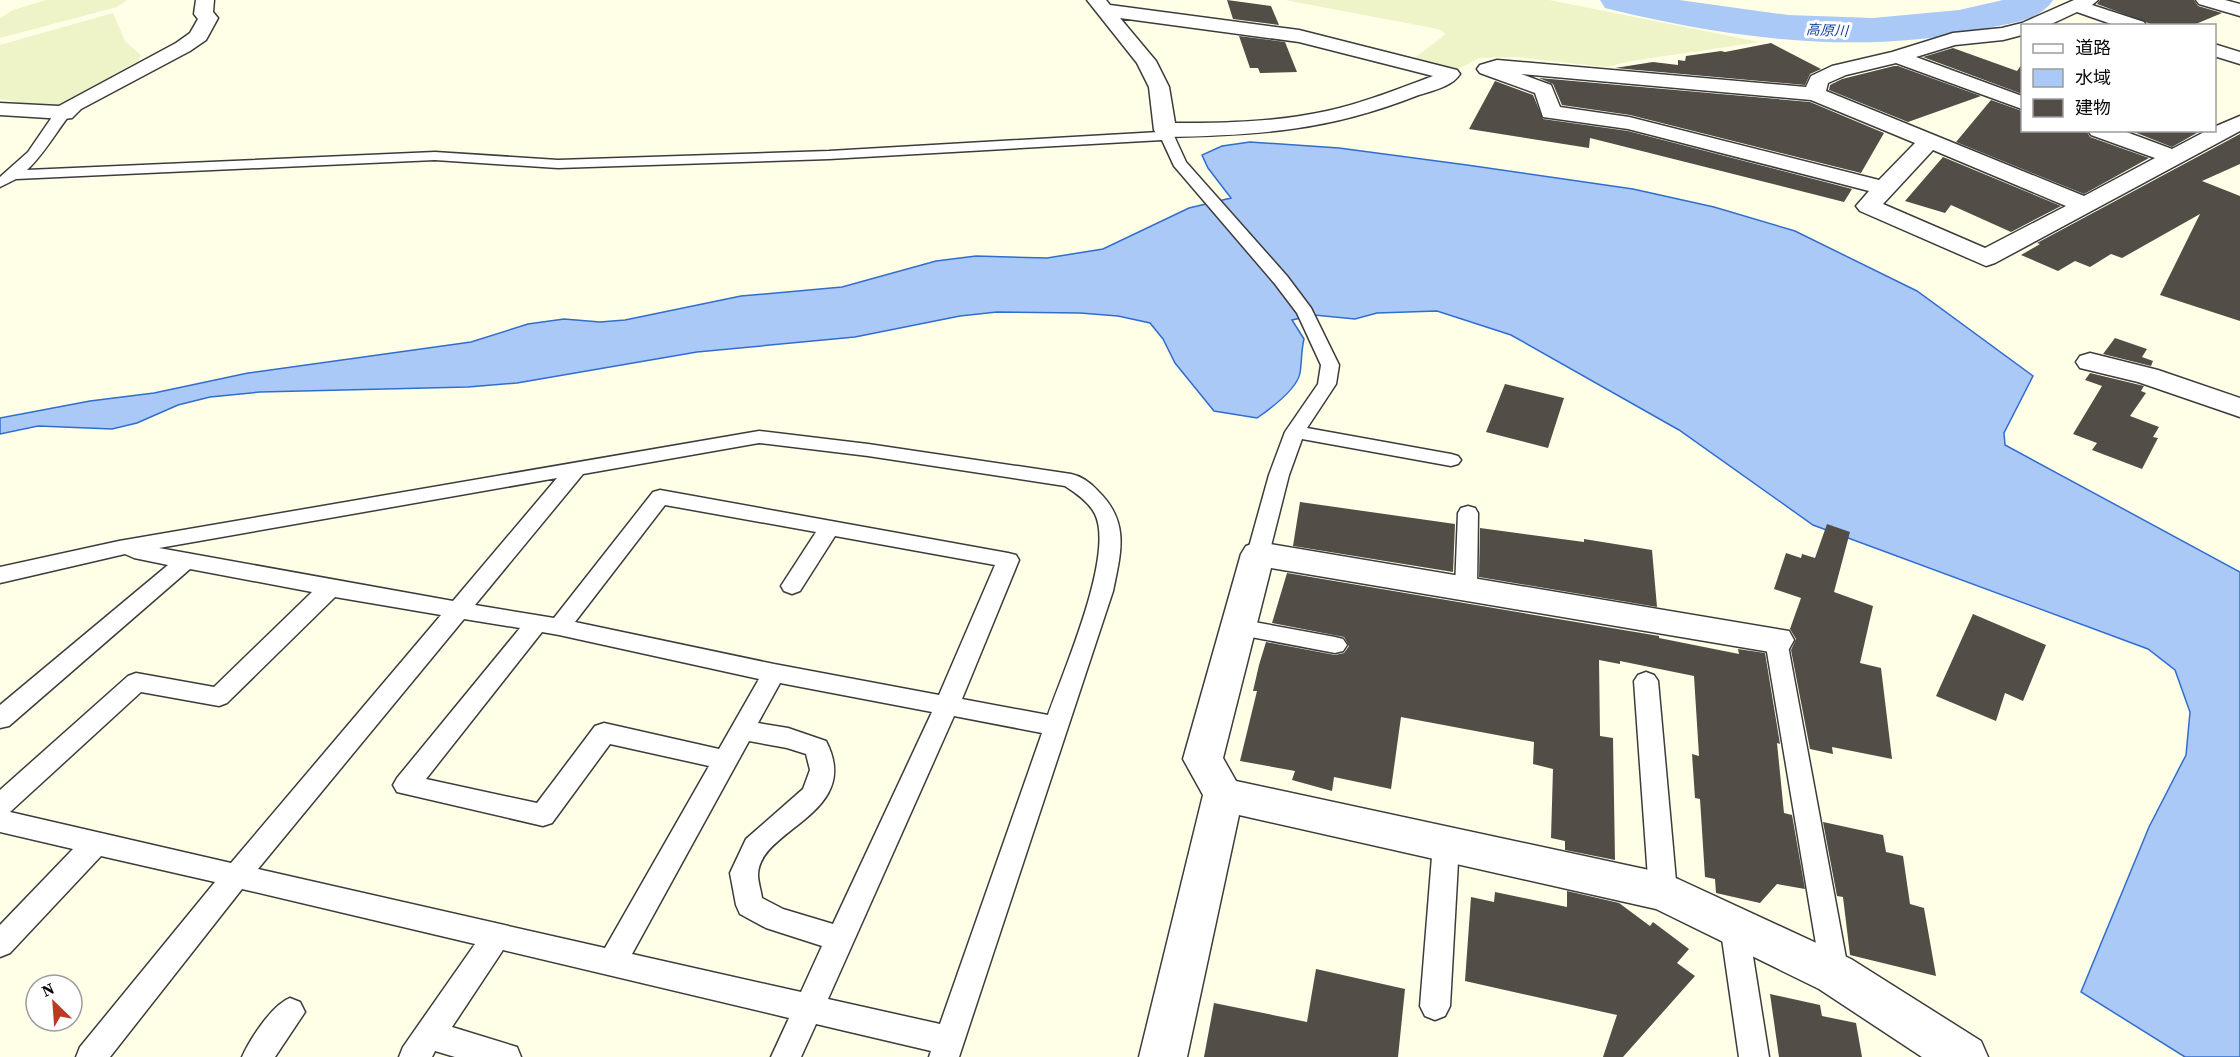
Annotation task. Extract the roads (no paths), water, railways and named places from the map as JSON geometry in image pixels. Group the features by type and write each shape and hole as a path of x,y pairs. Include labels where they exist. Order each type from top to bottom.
{"street":[{"path":"0,109 64,113 74,105 183,47 198,36 203,24 209,18 203,14 205,0"},
{"path":"2205,0 2240,10"},
{"path":"2035,24 2083,3 2132,24"},
{"path":"1100,5 1299,36 1450,74 1462,75 1497,66 1815,94 2085,205"},
{"path":"1100,5 1150,70 1159,87 1166,133 1247,129 1326,118 1362,109 1448,77 1450,74"},
{"path":"1815,94 1818,80 1839,70 1897,57 1953,39 2016,34"},
{"path":"2216,51 2240,58"},
{"path":"1897,57 2021,103"},
{"path":"1487,69 1544,89 1551,111 1629,123 1883,188"},
{"path":"2216,127 2234,115"},
{"path":"2103,132 2172,157"},
{"path":"1928,142 1868,206 1986,258 2172,157 2209,132"},
{"path":"2090,362 2148,376 2240,408"},
{"path":"1163,1057 1223,795 1203,759 1258,554 1776,640"},
{"path":"1223,795 1663,892 1835,974 1964,1057"}],"lane":[{"path":"6,179 35,153 55,120 64,113"},
{"path":"6,179 435,156 570,164 829,155 1166,133 1179,163 1208,194 1305,312 1330,365 1327,384 1295,432 1279,475 1258,554"},
{"path":"1295,432 1451,460"},
{"path":"0,575 119,548 759,437 868,450 1071,480 1094,494 1108,515 1112,546 1102,591 947,1049 808,1008 0,821"},
{"path":"91,1057 237,875 577,468"},
{"path":"725,760 604,733 543,815 406,785 660,497 1008,560 947,705 786,1057"},
{"path":"1466,588 1468,513"},
{"path":"792,586 830,527"},
{"path":"119,548 330,588 548,625 774,673 1057,726"},
{"path":"0,718 186,561"},
{"path":"0,806 136,682 219,697 330,588"},
{"path":"1238,627 1335,645"},
{"path":"1776,640 1835,974"},
{"path":"612,963 774,673"},
{"path":"1646,681 1663,892"},
{"path":"742,730 788,738 817,748 823,770 814,795 755,848 744,873 750,904 776,919 840,939"},
{"path":"0,944 96,843"},
{"path":"1435,1006 1446,844"},
{"path":"1734,925 1754,1057"},
{"path":"496,936 421,1046 506,1057"},
{"path":"257,1057 291,1012"}],"water":[{"path":"1250,142 1339,148 1633,189 1714,207 1795,231 1917,291 2033,376 2004,433 2005,445 2240,572 2240,1057 2185,1057 2081,992 2149,827 2186,755 2190,712 2175,670 2148,649 1813,525 1679,430 1511,335 1437,311 1377,313 1355,319 1314,315 1292,320 1304,339 1298,379 1282,398 1257,418 1214,411 1175,363 1163,339 1150,323 1118,316 1080,313 997,312 960,316 855,337 697,352 517,383 468,387 260,392 210,397 178,405 137,423 112,429 38,426 0,434 0,418 90,401 154,393 248,373 471,342 528,324 564,319 600,322 625,320 741,296 842,287 936,261 976,256 1047,258 1103,249 1189,208 1231,198 1208,168 1202,155 1222,146"}],"waterway":[{"name":"高原川","path":"1619,0 1746,23 1831,30 1916,28 1959,22 2007,12 2034,0"}]}
